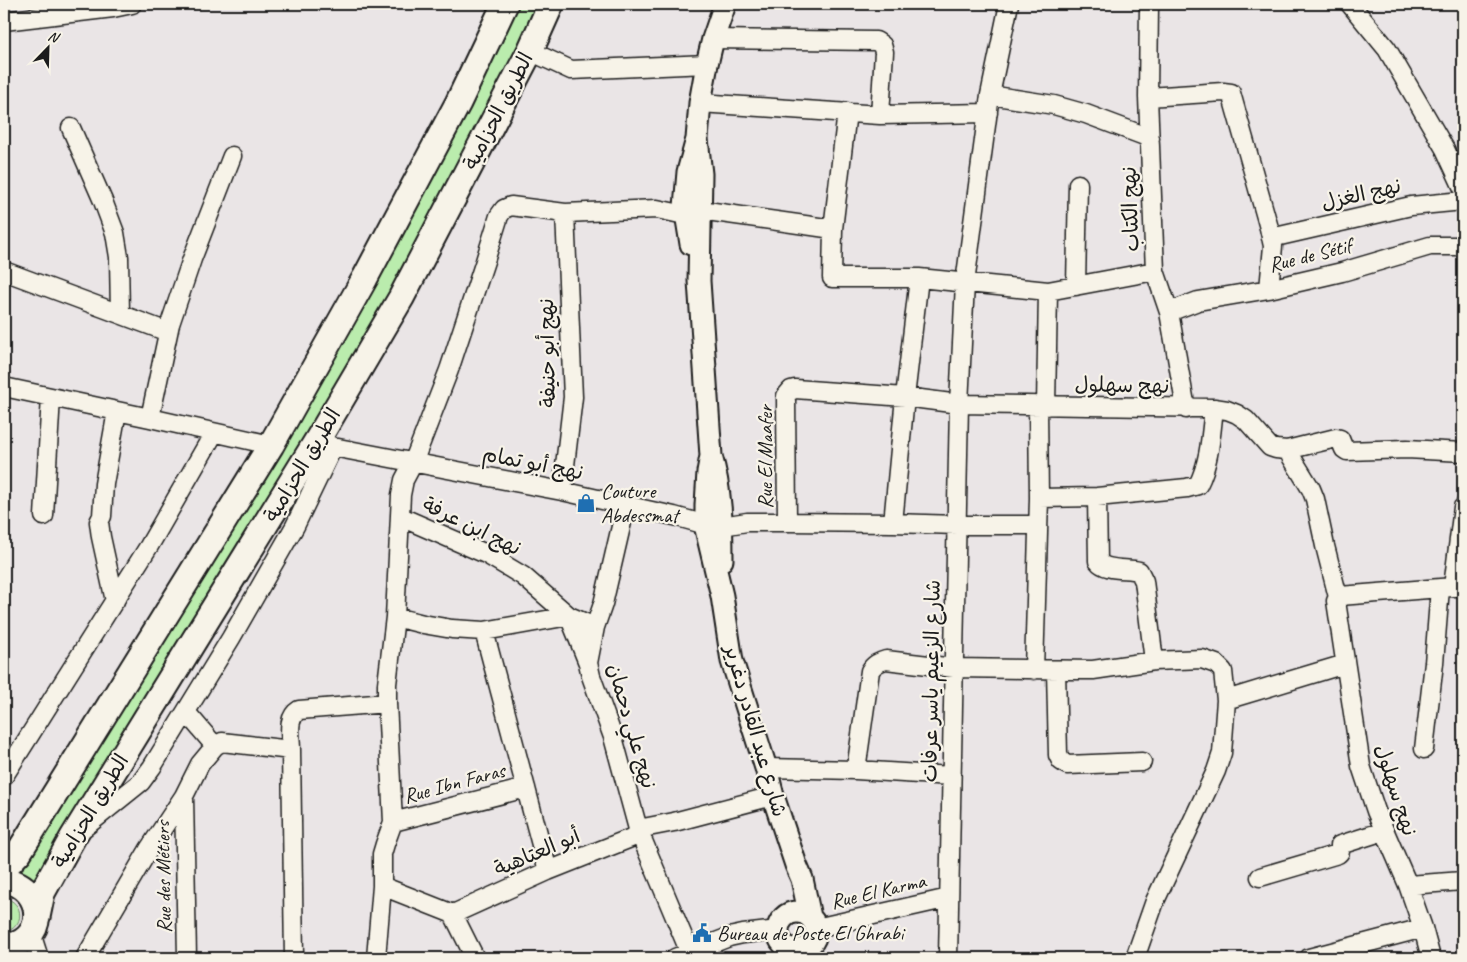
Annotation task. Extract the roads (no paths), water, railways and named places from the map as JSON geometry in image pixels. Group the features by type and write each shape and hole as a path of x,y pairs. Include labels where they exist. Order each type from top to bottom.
{"highway":[{"name":"الطريق الحزامية","path":"4,868 19,852 271,445 365,278 448,121 504,4"},
{"name":"الطريق الحزامية","path":"9,951 25,939 36,921 42,893 73,837 326,443 530,51 551,4"},
{"path":"4,880 13,881 31,895 36,905 36,921"}],"main road":[{"name":"شارع عبد القادر دغرير","path":"725,4 707,64 696,139 688,172 693,206 711,456 708,472 722,596 732,662 773,796 802,879 811,938"},
{"name":"شارع عبد القادر دغرير","path":"783,939 796,865"},
{"path":"795,912 803,913 811,938 801,950 793,950 783,939 788,915 795,912"}],"street":[{"path":"4,21 132,4"},
{"name":"شارع الزعيم ياسر عرفات","path":"948,958 959,404 964,283 990,95 1009,4"},
{"name":"نهج الكتاب","path":"1149,4 1148,97 1155,271 1169,312 1186,408"},
{"path":"1350,4 1387,49 1445,149 1463,188"},
{"path":"713,39 876,41 882,45 884,52 880,115"},
{"path":"530,51 571,70 707,64"},
{"path":"1148,97 1231,93 1269,228 1272,246 1269,289"},
{"path":"990,95 1054,105 1086,114 1150,138"},
{"path":"700,103 880,115 988,113"},
{"path":"847,112 833,229 832,278 920,278 1048,291 1155,271"},
{"path":"71,128 104,201 115,233 119,257 120,314"},
{"path":"150,418 168,332 190,267 232,156"},
{"path":"1076,286 1078,184"},
{"name":"نهج الغزل","path":"1270,238 1411,206 1463,201"},
{"path":"376,958 382,886 382,854 393,822 387,684 395,617 401,495 404,480 413,463 449,370 499,216 504,209 511,206 565,213 693,206 833,229"},
{"name":"نهج أبو حنيفة","path":"562,491 573,397 565,213"},
{"name":"Rue de Sétif","path":"1169,312 1198,300 1269,289 1342,272 1430,246 1463,246"},
{"path":"4,271 168,332"},
{"path":"893,523 905,397 920,278"},
{"path":"1034,670 1042,406 1048,291"},
{"path":"4,387 271,445"},
{"name":"نهج سهلول","path":"788,393 795,389 905,397 959,404 1214,408 1237,414 1278,448 1312,489 1337,599 1361,766 1371,799 1408,885 1431,958"},
{"name":"Rue El Maafer","path":"787,522 786,396 788,393"},
{"path":"44,516 51,397"},
{"path":"1039,498 1097,497 1187,488 1198,485 1203,476 1208,454 1214,408"},
{"path":"115,601 99,522 102,516 104,484 116,411"},
{"path":"6,765 115,601 214,433"},
{"path":"1278,448 1336,438 1340,440 1347,451 1408,449 1463,452"},
{"path":"73,837 141,782 152,767 231,638 295,526 326,443"},
{"name":"نهج أبو تمام","path":"326,443 413,463 562,491 674,516 747,522 1038,525"},
{"path":"1097,497 1098,561 1105,567 1139,570 1142,575 1154,660"},
{"name":"نهج علي دحمان","path":"626,505 603,604 595,627 588,663 613,738 639,831 682,956"},
{"path":"1424,749 1434,663 1452,587 1463,507"},
{"name":"نهج ابن عرفة","path":"401,517 486,554 524,576 569,616"},
{"path":"1337,599 1452,587"},
{"path":"395,617 452,629 484,631 569,616 595,627"},
{"path":"569,616 588,663"},
{"path":"484,631 548,871"},
{"path":"856,770 870,671 879,662 886,660 954,668 1034,670 1094,670 1154,660 1202,659 1216,664 1223,671 1226,700 1222,753 1216,771 1155,901 1136,958"},
{"path":"1226,700 1345,664"},
{"path":"1056,670 1058,755 1061,761 1067,765 1142,762"},
{"path":"294,958 291,750 291,719 293,713 299,710 387,704"},
{"path":"186,712 214,746"},
{"path":"85,958 149,849 184,796 200,764 214,746 222,742 291,750"},
{"path":"766,768 856,770 951,776"},
{"name":"Rue Ibn Faras","path":"393,822 526,788"},
{"name":"Rue des Métiers","path":"184,796 187,958"},
{"name":"أبو العتاهية","path":"452,914 639,831 773,796"},
{"path":"1260,878 1338,854 1340,852 1340,845 1384,831"},
{"path":"1408,885 1463,881"},
{"path":"382,886 452,914 475,958"},
{"name":"Rue El Karma","path":"811,938 949,898"},
{"path":"36,921 31,933 39,958"},
{"path":"1309,958 1423,928"},
{"path":"682,956 729,937 743,934 783,939"}],"place":[{"name":"Couture Abdessmat","path":"586,503"},
{"name":"Bureau de Poste El Ghrabi","path":"702,933"}]}
